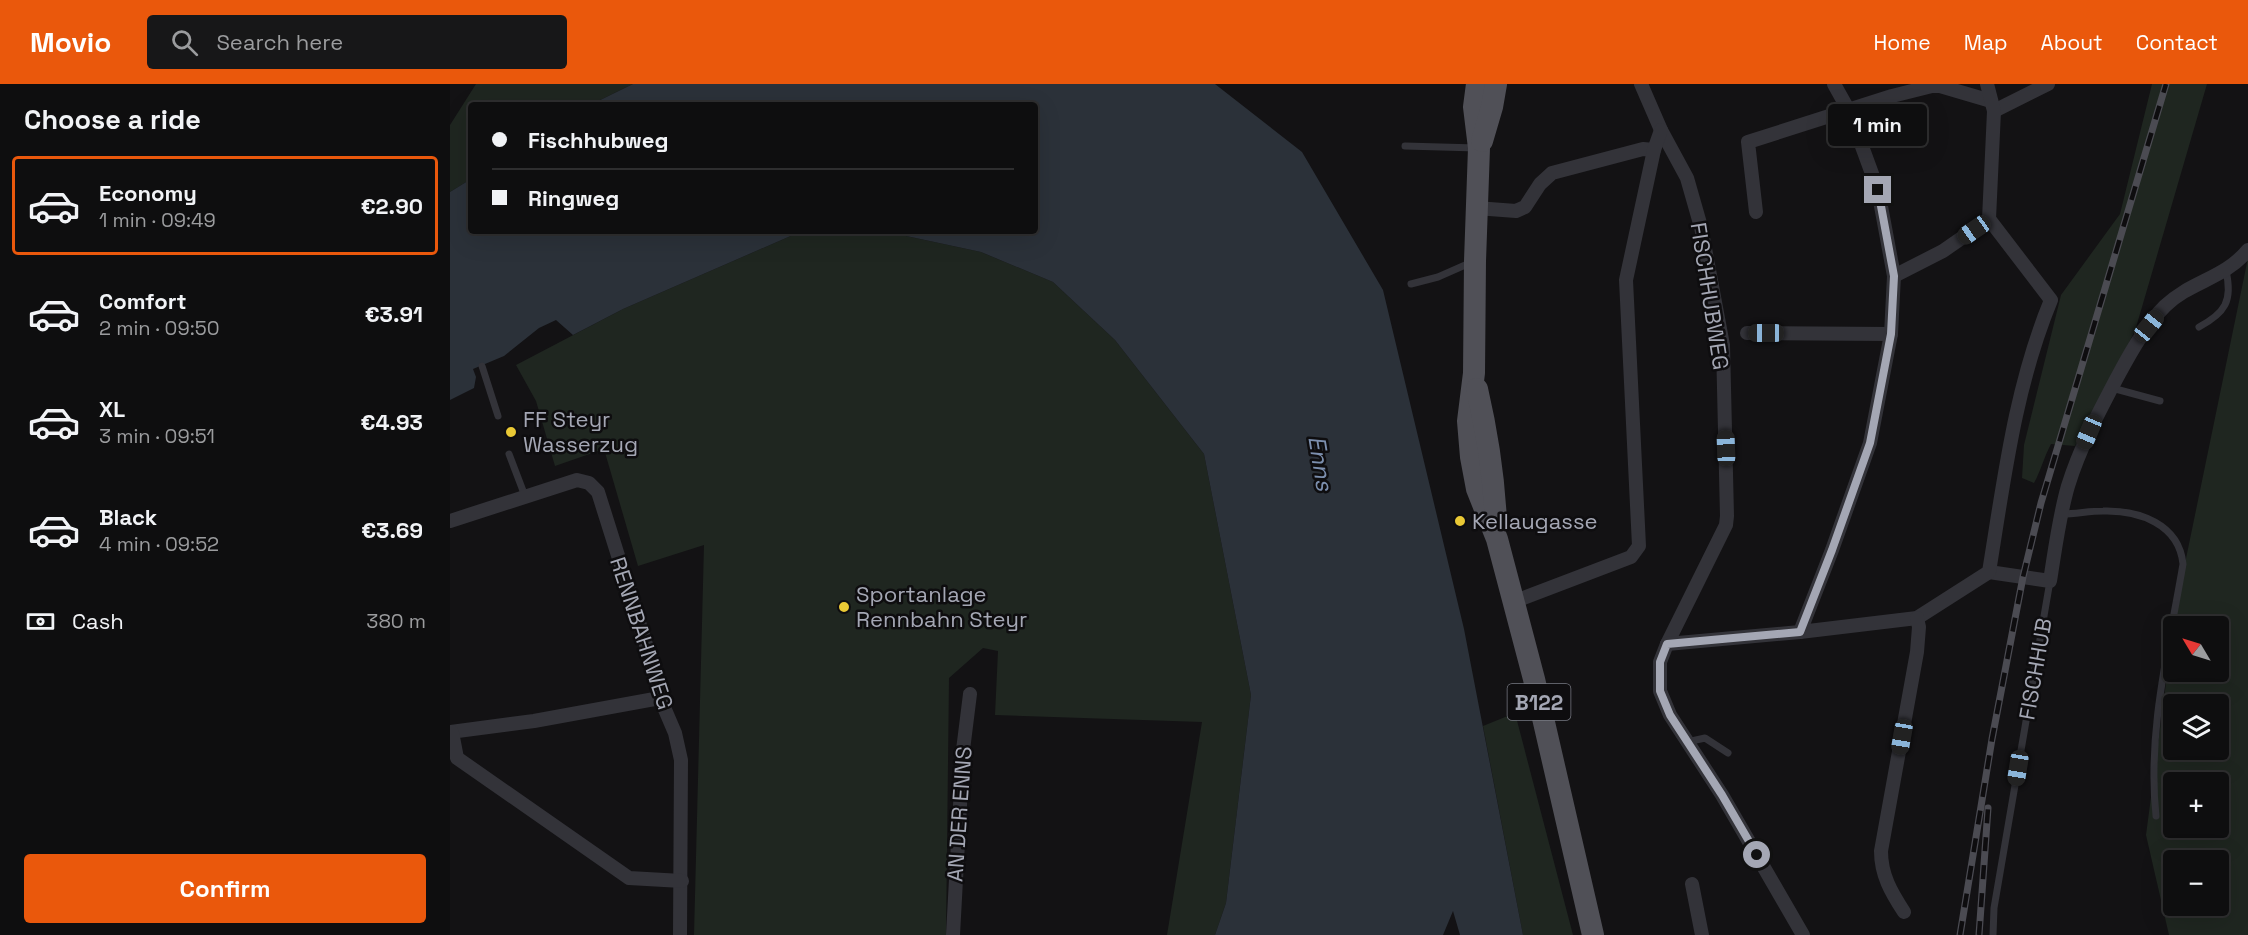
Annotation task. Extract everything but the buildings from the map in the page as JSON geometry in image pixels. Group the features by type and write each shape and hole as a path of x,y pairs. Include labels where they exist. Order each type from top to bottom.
{"main road":[{"name":"B122","path":"1477,84 1474,107 1479,148 1474,261 1474,374 1468,421 1471,457 1479,496 1497,538 1534,679 1593,935"},
{"name":"B122","path":"1479,148 1492,107 1496,84"}],"street":[{"name":"FISCHHUBWEG","path":"1641,84 1661,130 1687,177 1701,227 1723,345 1726,525 1667,644 1660,662 1660,691 1670,715 1722,795 1803,935"},
{"path":"1800,632 1870,443 1891,334 1894,276 1878,190 1849,111 1834,84"},
{"path":"1987,84 1993,106 1989,219 2051,300 2037,333 2012,431 1989,572"},
{"path":"1756,212 1748,142 1892,96 1932,86 1940,86 1993,106 2048,84"},
{"path":"1514,602 1630,557 1639,546 1626,280 1654,150 1661,130"},
{"path":"1476,208 1516,211 1525,207 1540,184 1552,173 1643,149 1654,150"},
{"path":"1894,276 1943,251 1989,219"},
{"name":"FISCHHUB","path":"2050,581 2062,514 2075,465 2089,432 2133,349 2165,306 2182,292 2226,271 2248,250"},
{"name":"FISCHHUBWEG","path":"1747,333 1891,334"},
{"name":"RENNBAHNWEG","path":"450,521 577,480 589,483 598,492 660,689 660,698 675,733 681,760 680,935"},
{"path":"1667,644 1800,632 1917,618 1989,572 2050,581"},
{"path":"1904,912 1886,881 1881,864 1881,851 1917,652 1919,627 1917,618"},
{"name":"AN DER ENNS","path":"953,935 963,750 970,694"},
{"path":"660,698 451,732 457,758 629,879 681,882"},
{"path":"1692,884 1702,935"}],"lane":[{"path":"1406,146 1479,148"},
{"path":"1411,284 1438,277 1474,261"},
{"path":"2199,327 2217,317 2225,305 2229,285 2226,271"},
{"path":"482,366 498,416"},
{"path":"2112,388 2160,401"},
{"path":"509,453 525,496"},
{"path":"2062,514 2102,511 2137,514 2166,529 2174,537 2182,552 2183,564 2156,727 2153,789 2156,816"},
{"name":"FISCHHUB","path":"1993,935 1994,908 2050,581"},
{"path":"1687,742 1705,738 1728,753"}],"shaded area":[{"path":"476,84 633,84 596,102 468,102 468,181 450,192 450,125"},
{"path":"2152,84 2207,84 2135,331 2075,446 2051,444 2034,483 2022,478 2024,445 2061,295 2120,214"},
{"path":"795,234 897,234 981,252 1053,282 1115,340 1204,454 1251,695 1226,903 1215,935 1167,935 1202,722 995,715 998,651 983,648 949,678 946,935 694,935 704,545 638,566 604,449 555,466 536,401 516,365 623,309"},
{"path":"2248,258 2248,935 2169,935 2165,916 2229,916 2229,850 2163,850 2163,909 2146,835 2163,706 2163,760 2229,760 2229,694 2165,694 2166,682 2229,682 2229,616 2175,616"},
{"path":"1515,713 1573,935 1523,935 1483,726"}],"water":[{"name":"Enns","path":"633,84 1215,84 1302,152 1383,290 1464,629 1523,935 1460,935 1453,911 1443,935 1215,935 1226,903 1251,695 1204,454 1115,340 1053,282 981,252 897,234 1038,234 1038,102 596,102"},
{"path":"468,181 468,234 795,234 623,309 573,335 556,320 539,328 504,356 473,369 476,377 474,388 450,400 450,192"}],"railway":[{"path":"1960,935 1992,739 2023,577 2041,503 2166,84"},
{"path":"1979,935 1988,808"}],"place":[{"name":"FF Steyr Wasserzug","path":"511,432"},
{"name":"Kellaugasse","path":"1460,521"},
{"name":"Sportanlage Rennbahn Steyr","path":"844,607"}],"route":[{"path":"1757,855 1722,795 1670,715 1660,691 1660,662 1667,644 1800,632 1870,443 1891,334 1894,276 1878,190"}]}
